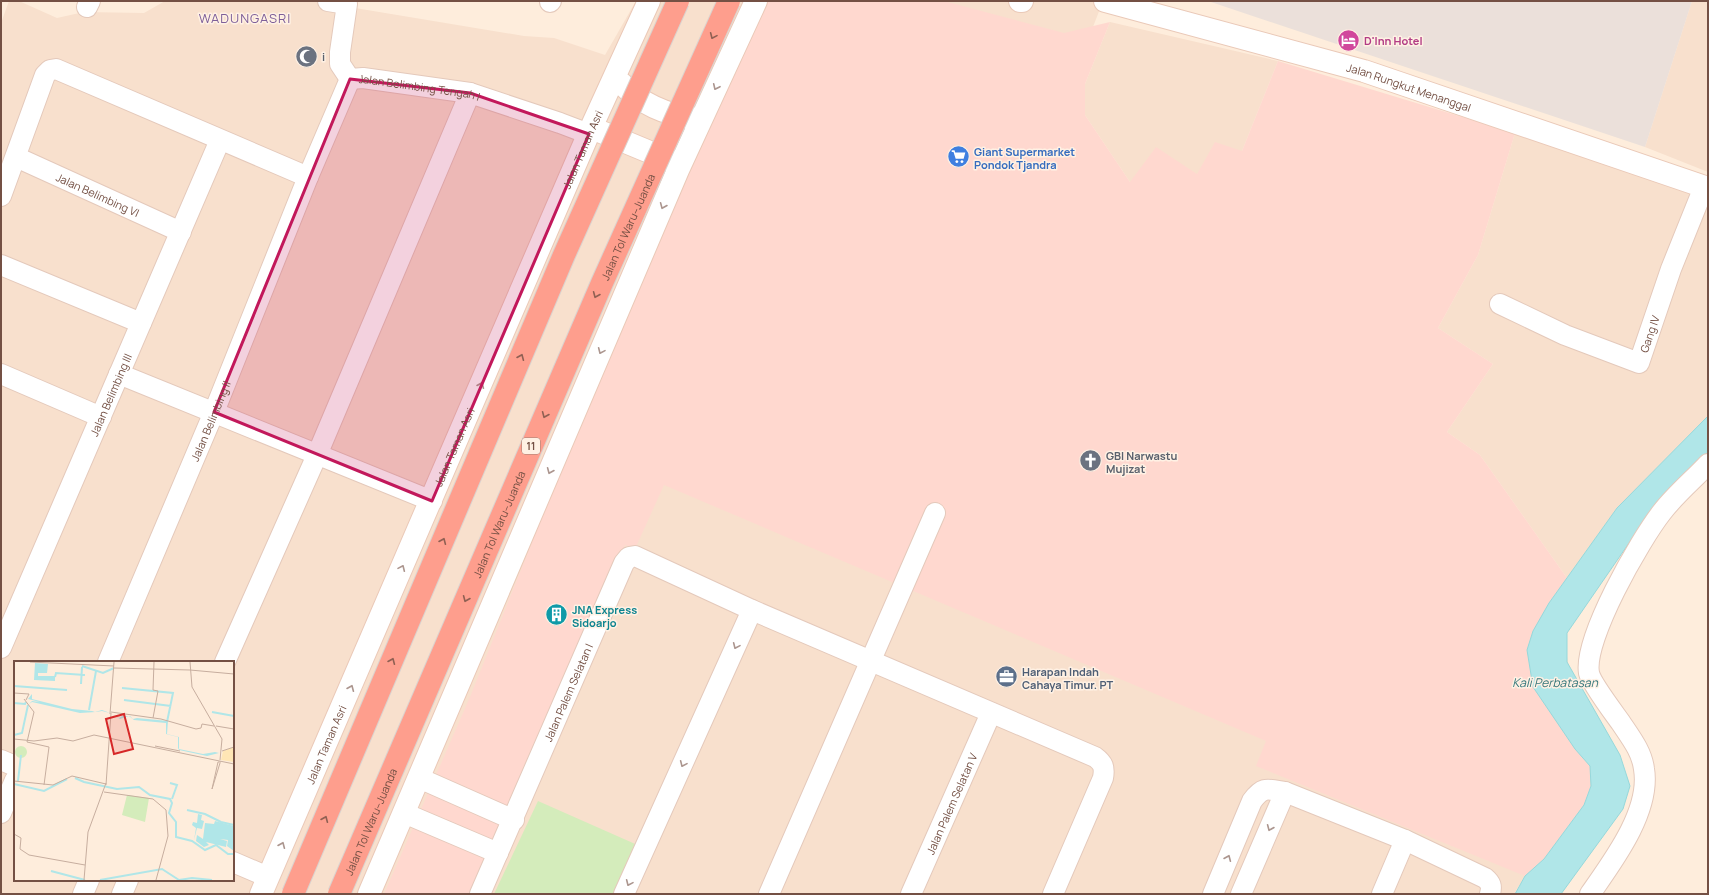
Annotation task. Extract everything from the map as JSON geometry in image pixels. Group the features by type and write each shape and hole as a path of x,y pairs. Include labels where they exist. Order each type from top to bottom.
{"highway":[{"path":"293,894 561,262 678,1"},
{"name":"Jalan Tol Waru–Juanda","path":"339,894 598,290 729,1"}],"main road":[{"name":"Jalan Taman Asri","path":"265,886 590,131 650,1"},
{"path":"369,894 680,168 756,1"},
{"name":"Jalan Rungkut Menanggal","path":"1105,1 1364,71 1706,188"},
{"path":"615,78 641,101 657,109 701,120"},
{"path":"590,131 680,168"}],"street":[{"path":"338,2 340,64 350,79"},
{"path":"1,196 45,75 50,70 56,70 308,177"},
{"name":"Jalan Belimbing Tengah I","path":"308,177 350,79 363,78 470,93 560,123 590,131"},
{"path":"225,661 317,455 470,93"},
{"name":"Jalan Belimbing III","path":"1,648 220,140"},
{"name":"Jalan Belimbing VI","path":"16,157 181,232"},
{"name":"Jalan Belimbing II","path":"108,661 214,412 308,177"},
{"name":"Gang IV","path":"1500,304 1565,335 1639,363 1671,269 1706,188"},
{"path":"1,265 141,324"},
{"path":"1,374 101,417"},
{"path":"119,374 432,501"},
{"path":"1590,894 1611,865 1637,818 1644,792 1644,769 1638,748 1589,674 1588,657 1600,619 1644,539 1662,512 1708,464"},
{"path":"769,894 935,513"},
{"name":"Jalan Palem Selatan I","path":"480,894 514,820 626,560 635,556 752,610 1095,757 1102,762 1105,769 1103,778 1053,894"},
{"path":"624,894 752,610"},
{"name":"Jalan Palem Selatan V","path":"911,894 991,713"},
{"path":"1,760 14,766"},
{"path":"419,778 514,820"},
{"path":"1,813 14,782"},
{"path":"1213,894 1252,801 1259,791 1266,789 1285,792 1405,840 1485,878 1490,882 1492,888 1490,894"},
{"path":"1241,894 1285,792"},
{"path":"404,813 498,853"},
{"path":"1382,894 1405,840"},
{"path":"234,863 265,886"},
{"path":"83,894 89,881"},
{"path":"122,894 128,881"}],"highlighted area":[{"path":"350,79 470,93 589,134 432,501 214,412"}],"shaded area":[{"path":"9,1 19,1 57,18 84,12 144,13 165,1 313,1 524,36 554,38 605,55 636,1 1103,1 1069,89 1094,158 1550,565 1591,786 1525,876 1514,894 1,894 1,23"},
{"path":"749,1 944,1 1064,33 1110,22 1085,84 1085,115 1130,182 1156,147 1197,174 1215,142 1242,151 1278,61 1515,133 1478,255 1438,328 1493,364 1447,432 1480,455 1567,578 1549,603 1533,631 1527,650 1533,687 1575,749 1590,766 1591,786 1584,805 1544,859 1525,876 1256,766 1266,741 664,485 635,549 625,545 470,894 384,894 470,697"},
{"path":"1208,1 1692,1 1645,147"},
{"path":"1692,1 1708,1 1708,172 1645,147"},
{"path":"1110,22 1278,61 1242,151 1197,174 1130,182 1085,115 1085,84"},
{"path":"1515,133 1708,198 1708,416 1617,508 1567,578 1480,455 1447,432 1493,364 1438,328 1478,255"}],"green space":[{"path":"538,801 642,847 620,894 494,894"}],"water":[{"name":"Kali Perbatasan","path":"1708,416 1708,452 1649,514 1567,633 1567,662 1620,755 1630,786 1623,809 1561,894 1515,894 1525,876 1544,859 1584,805 1591,786 1590,766 1575,749 1533,687 1527,650 1533,631 1549,603 1617,508"}],"place":[{"name":"D'Inn Hotel","path":"1349,40"},
{"name":"i","path":"307,56"},
{"name":"Giant Supermarket Pondok Tjandra","path":"958,157"},
{"name":"GBI Narwastu Mujizat","path":"1090,461"},
{"name":"JNA Express Sidoarjo","path":"557,615"},
{"name":"Harapan Indah Cahaya Timur. PT","path":"1006,677"}],"district":[{"name":"WADUNGASRI","path":"245,18"}]}
